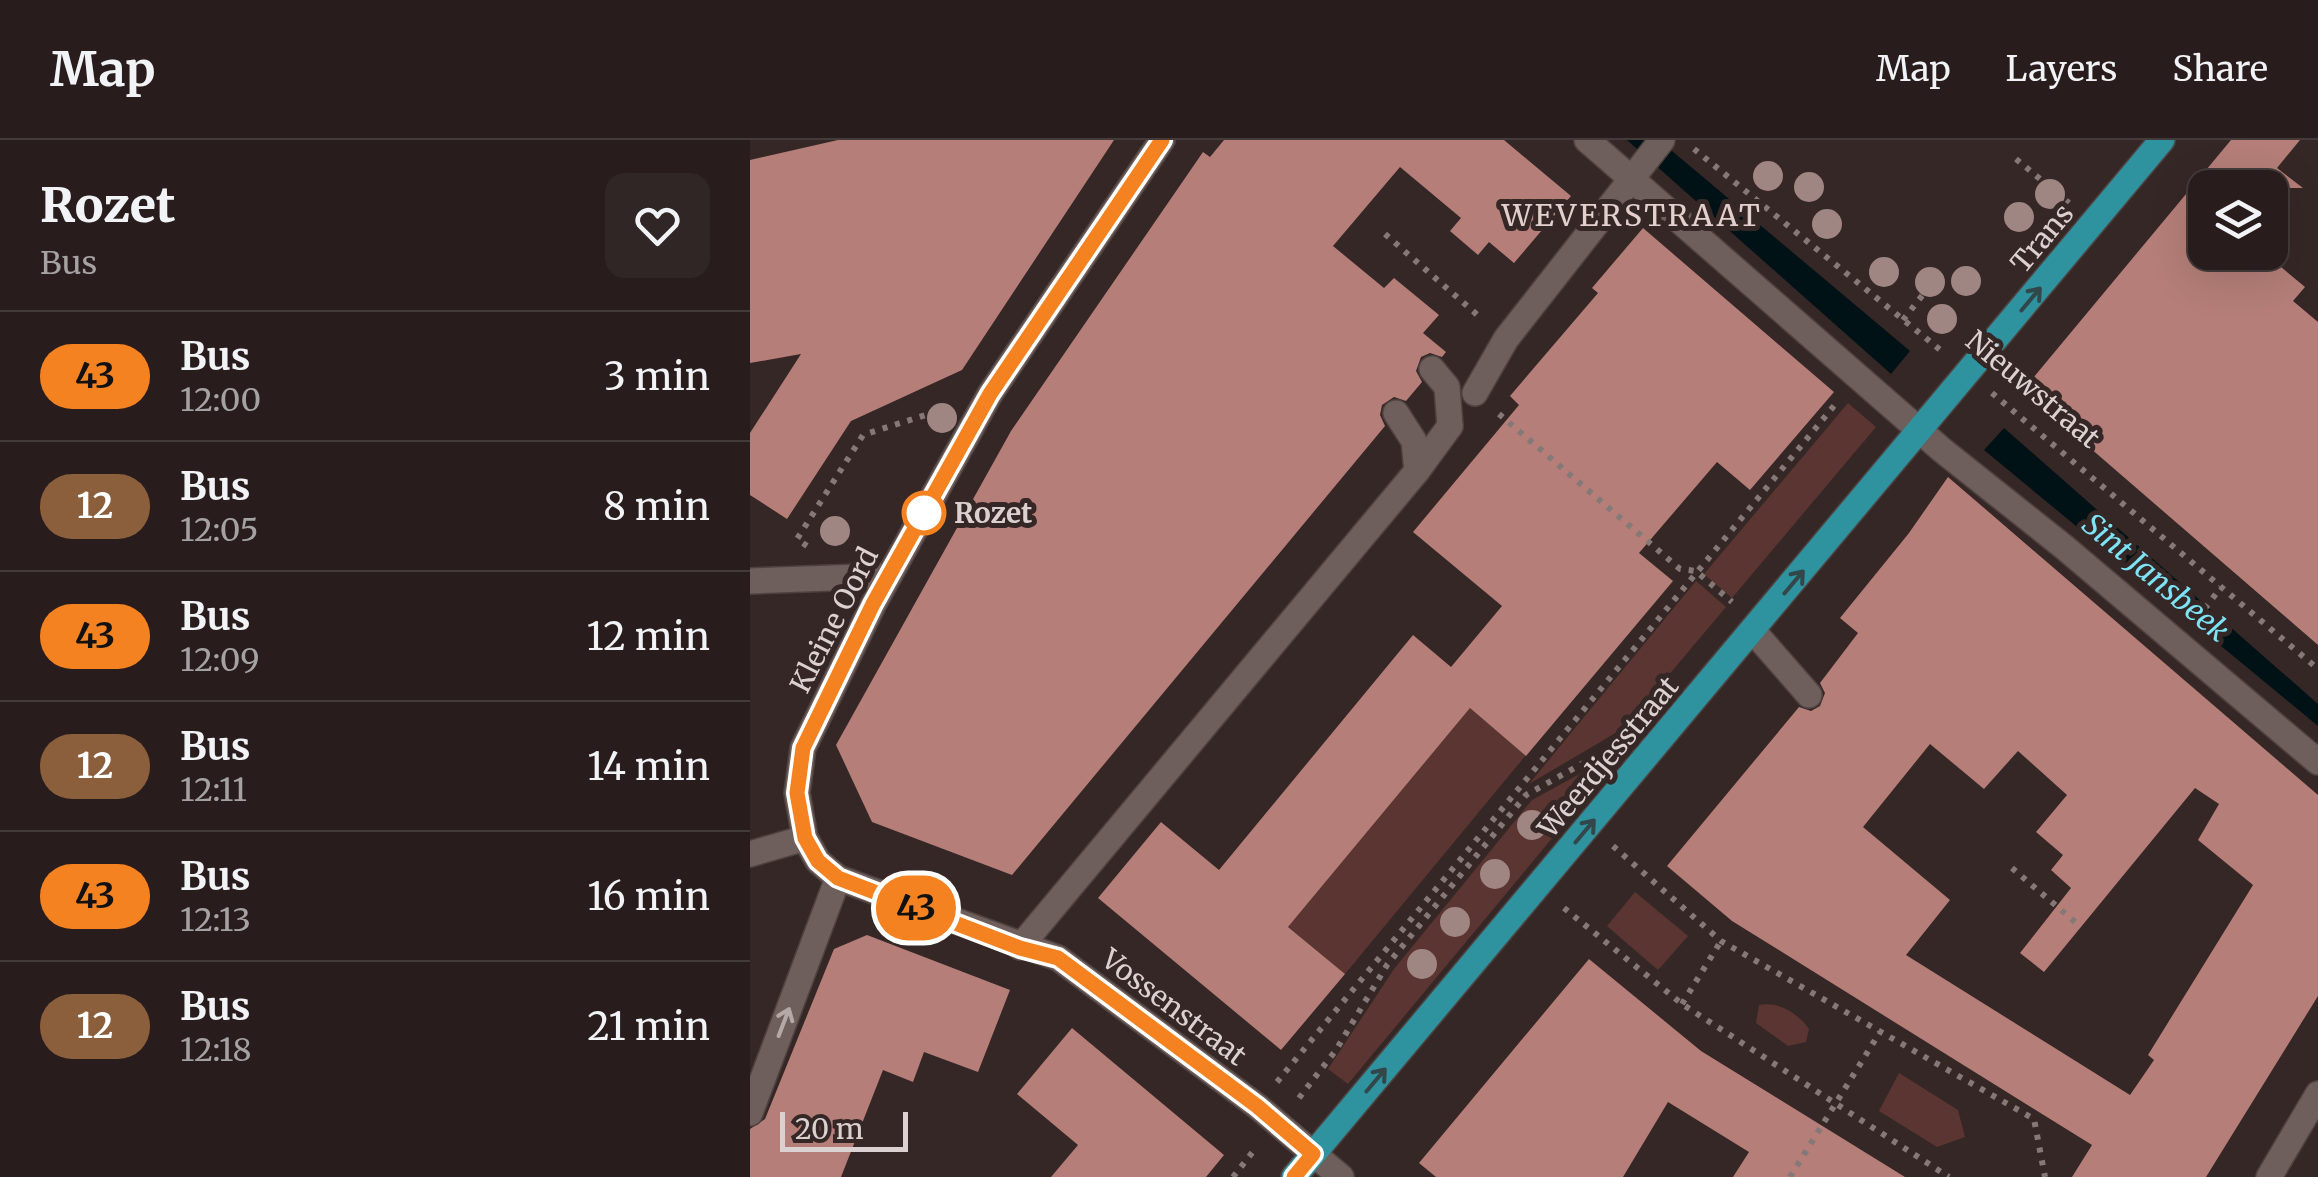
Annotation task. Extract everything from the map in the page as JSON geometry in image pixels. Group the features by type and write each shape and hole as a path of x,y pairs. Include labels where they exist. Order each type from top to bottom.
{"main road":[{"name":"Trans","path":"1969,374 2162,140"},
{"name":"Weerdjesstraat","path":"1294,1177 1969,374"}],"street":[{"name":"Kleine Oord","path":"805,838 797,793 803,748 889,576 990,394 1162,140"},
{"path":"1586,140 1637,170 1858,378 2064,546 2318,762"},
{"path":"1475,393 1506,339 1662,140"},
{"path":"1020,948 1417,472 1450,426 1447,387 1432,369"},
{"path":"1396,413 1414,441 1417,472"},
{"path":"750,581 889,576"},
{"path":"1753,632 1809,695"},
{"path":"750,854 805,838 818,861 838,878 750,1113"},
{"name":"Vossenstraat","path":"838,878 1020,948 1058,958 1267,1114 1342,1177"},
{"path":"2269,1177 2318,1094"}],"path":[{"name":"Nieuwstraat","path":"1708,158 2318,669"},
{"path":"2016,159 2071,205"},
{"path":"1385,234 1506,339"},
{"path":"1903,320 1932,283 1924,267"},
{"path":"1267,1114 1696,571 1858,378"},
{"path":"1475,393 1680,569 1696,571 1735,606 1748,590"},
{"name":"Kleine Oord","path":"856,578 797,539 862,435 990,394"},
{"path":"2208,605 2221,586"},
{"name":"Weerdjesstraat","path":"1233,1177 1267,1114 1336,1050 1387,964 1526,795 1612,746"},
{"path":"1613,846 1720,942 2034,1119 2045,1177"},
{"path":"2012,868 2076,922"},
{"path":"1564,908 1682,1004 1949,1177"},
{"path":"1682,1004 1720,942"},
{"path":"1790,1177 1880,1032"}],"shaded area":[{"path":"1848,403 1876,427 1732,598 1704,574"},
{"path":"1696,581 1726,607 1624,728 1529,784"},
{"path":"1470,708 1526,755 1345,974 1288,927"},
{"path":"1627,748 1348,1084 1328,1069 1394,969 1532,800"},
{"path":"1635,892 1688,936 1658,970 1607,926"},
{"path":"1759,1005 1773,1005 1793,1013 1809,1029 1806,1042 1788,1046 1756,1023"},
{"path":"1899,1073 1958,1110 1965,1137 1937,1147 1879,1111"}],"water":[{"path":"1627,140 1659,140 1910,351 1891,374"},
{"name":"Sint Jansbeek","path":"2004,428 2318,704 2318,726 1984,450"}],"building":[{"path":"838,140 1114,140 962,370 851,421 787,519 750,495 750,433 801,354 750,363 750,160"},
{"path":"1224,140 1504,140 1571,196 1514,263 1489,242 1478,255 1450,231 1461,218 1400,167 1333,246 1384,288 1394,278 1439,315 1423,333 1446,352 1442,357 1430,353 1421,357 1416,371 1422,382 1406,401 1394,397 1382,405 1380,415 1385,426 1012,875 872,822 836,745 1011,431 1203,152 1210,157"},
{"path":"2231,140 2300,140 2277,168 2280,170 2206,170"},
{"path":"2288,176 2303,188 2288,188"},
{"path":"2188,192 2188,270 2285,270 2305,287 2293,301 2318,322 2318,645 2023,390"},
{"path":"1643,228 1834,392 1750,490 1717,462 1639,553 1673,581 1526,756 1470,708 1288,927 1345,974 1281,1050 1098,898 1161,822 1219,870 1413,635 1451,667 1502,606 1413,532 1519,405 1510,396 1598,293 1592,288"},
{"path":"1948,477 2318,795 2318,996 2206,1177 2072,1177 2092,1145 1732,921 1667,866 1799,707 1811,711 1820,706 1825,693 1820,683 1858,633 1840,618 1909,533","holes":["1930,744 1984,789 2018,751 2067,795 2036,832 2063,855 2051,870 2071,888 2020,953 2044,972 2195,788 2219,804 2198,840 2253,885 2148,1055 2154,1060 2130,1095 1906,955 1950,900 1863,827"]},
{"path":"867,935 1010,990 978,1072 924,1052 913,1082 883,1070 841,1177 750,1177 750,1129 765,1119 834,949"},
{"path":"1589,959 1701,1051 1905,1177 1733,1177 1749,1152 1668,1102 1623,1177 1436,1177 1419,1163"},
{"path":"1072,1028 1224,1155 1206,1177 1051,1177 1078,1145 1017,1094"}],"bus line":[{"name":"43","path":"1162,140 1090,240 990,394 873,604 803,748 797,793 805,838 818,861 838,878 1020,948 1058,958 1257,1106 1313,1154 1294,1177"}],"place":[{"name":"Rozet","path":"924,513"}],"district":[{"name":"WEVERSTRAAT","path":"1632,215"}]}
